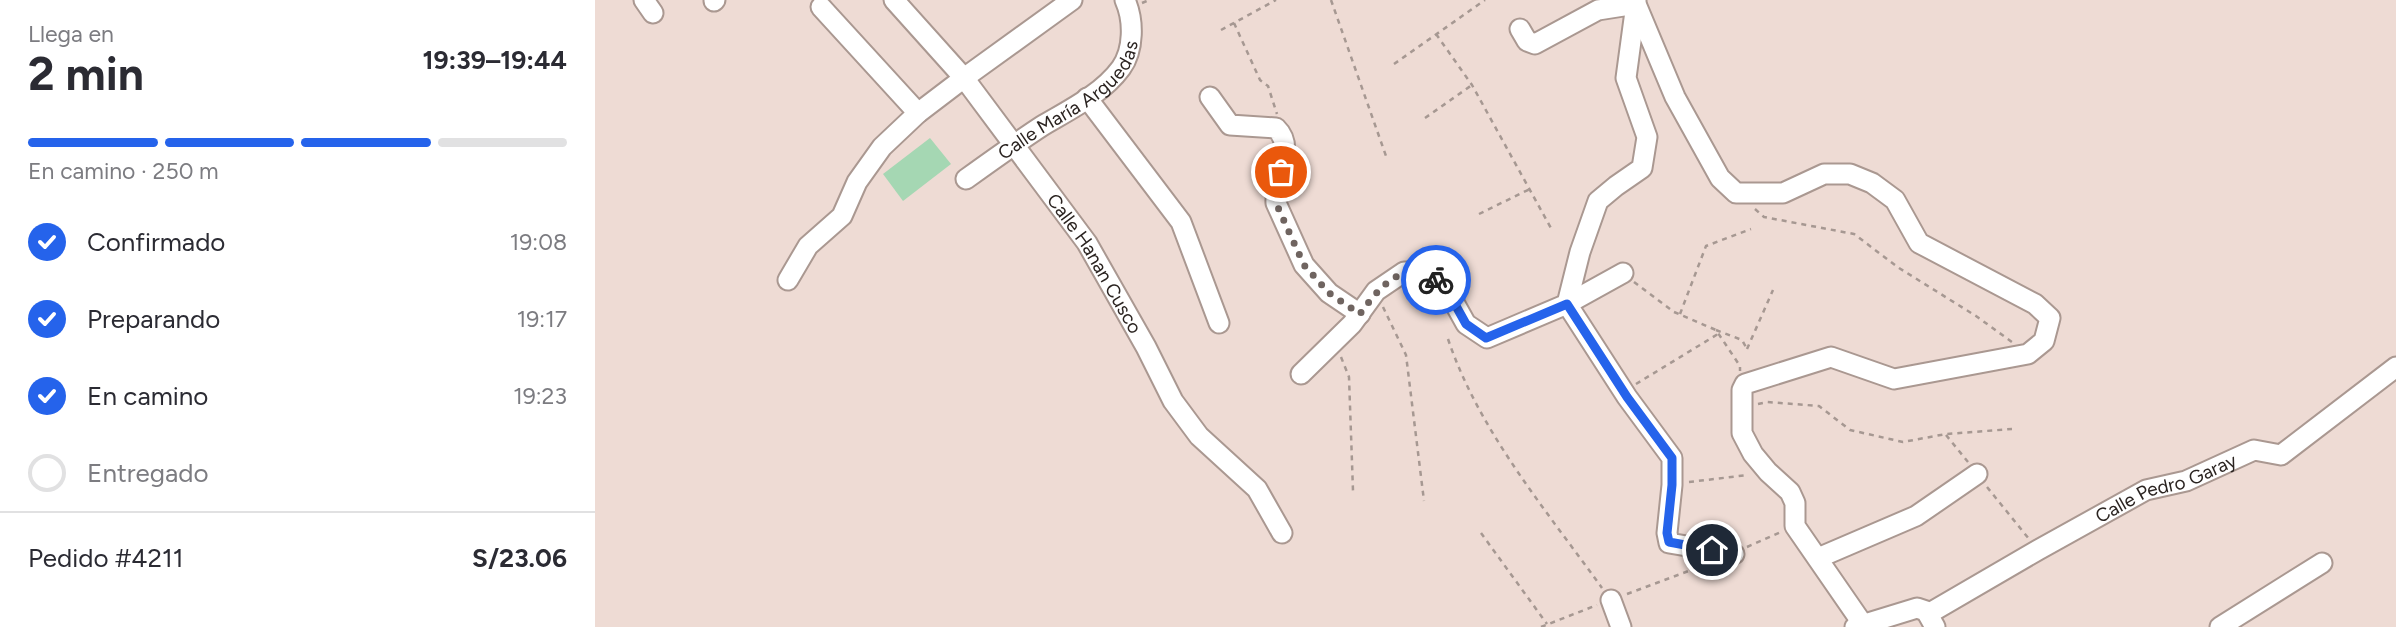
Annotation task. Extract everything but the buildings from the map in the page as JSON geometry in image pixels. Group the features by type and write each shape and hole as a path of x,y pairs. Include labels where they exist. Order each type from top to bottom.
{"street":[{"path":"788,280 808,246 842,216 857,182 882,147 918,113 1072,0"},
{"name":"Calle María Arguedas","path":"966,179 1087,98 1112,78 1123,65 1129,49 1130,10 1125,0"},
{"name":"Calle Hanan Cusco","path":"901,2 1015,144 1087,243 1146,347 1173,401 1199,436 1257,489 1282,533"},
{"path":"1520,29 1527,41 1535,44 1598,10 1636,2"},
{"path":"1636,2 1675,97 1720,178 1736,193 1783,192 1824,174 1850,174 1872,184 1895,200 1919,243 2035,304 2050,318 2044,341 2028,354 1894,379 1831,357 1745,384 1742,390 1742,433 1753,454 1790,492 1795,503 1795,526 1859,625 1917,608 1922,609 1930,622"},
{"path":"1636,2 1626,78 1647,137 1642,168 1598,201 1580,252 1567,304 1672,458 1667,533 1669,542 1734,554"},
{"path":"821,6 918,113"},
{"path":"1210,97 1230,125 1276,128 1282,133 1285,154 1276,203 1304,265 1329,293 1360,314"},
{"path":"1087,98 1181,222 1219,323"},
{"path":"1301,374 1360,314 1376,291 1404,272 1419,272 1434,278 1451,297 1466,324 1486,338 1567,304 1623,273"},
{"name":"Calle Pedro Garay","path":"1930,622 2038,550 2146,491 2186,481 2254,450 2281,454 2396,367"},
{"path":"1818,558 1916,516 1977,474"},
{"path":"2220,627 2322,563"},
{"path":"1611,600 1621,627"}],"path":[{"path":"1221,30 1276,0"},
{"path":"1331,0 1386,156"},
{"path":"1394,64 1485,0"},
{"path":"1234,23 1260,79 1268,86 1278,118"},
{"path":"1437,34 1472,85 1552,230"},
{"path":"1425,118 1472,85"},
{"path":"1479,214 1530,189"},
{"path":"1736,193 1764,217 1854,234 1899,268 1976,316 2028,354"},
{"path":"1680,314 1706,246 1751,229"},
{"path":"1623,273 1680,314 1717,332 1742,340 1747,349 1773,290"},
{"path":"1376,291 1406,355 1424,501"},
{"path":"1717,332 1740,366"},
{"path":"1624,391 1717,332"},
{"path":"1448,339 1459,370 1497,439 1611,600"},
{"path":"1335,341 1349,377 1353,491"},
{"path":"1742,409 1767,402 1819,406 1850,430 1903,442 2011,429"},
{"path":"1946,435 2038,550"},
{"path":"1672,485 1768,472"},
{"path":"1734,554 1795,526"},
{"path":"1481,533 1547,624"},
{"path":"1541,627 1709,563"}],"green space":[{"path":"930,138 951,164 903,201 883,174"}],"way so far":[{"path":"1281,172 1276,203 1304,265 1329,293 1360,314 1376,291 1404,272 1419,272 1436,280"}],"route":[{"path":"1436,280 1451,297 1466,324 1486,338 1567,304 1627,397 1672,458 1667,533 1669,542 1712,550"}]}
